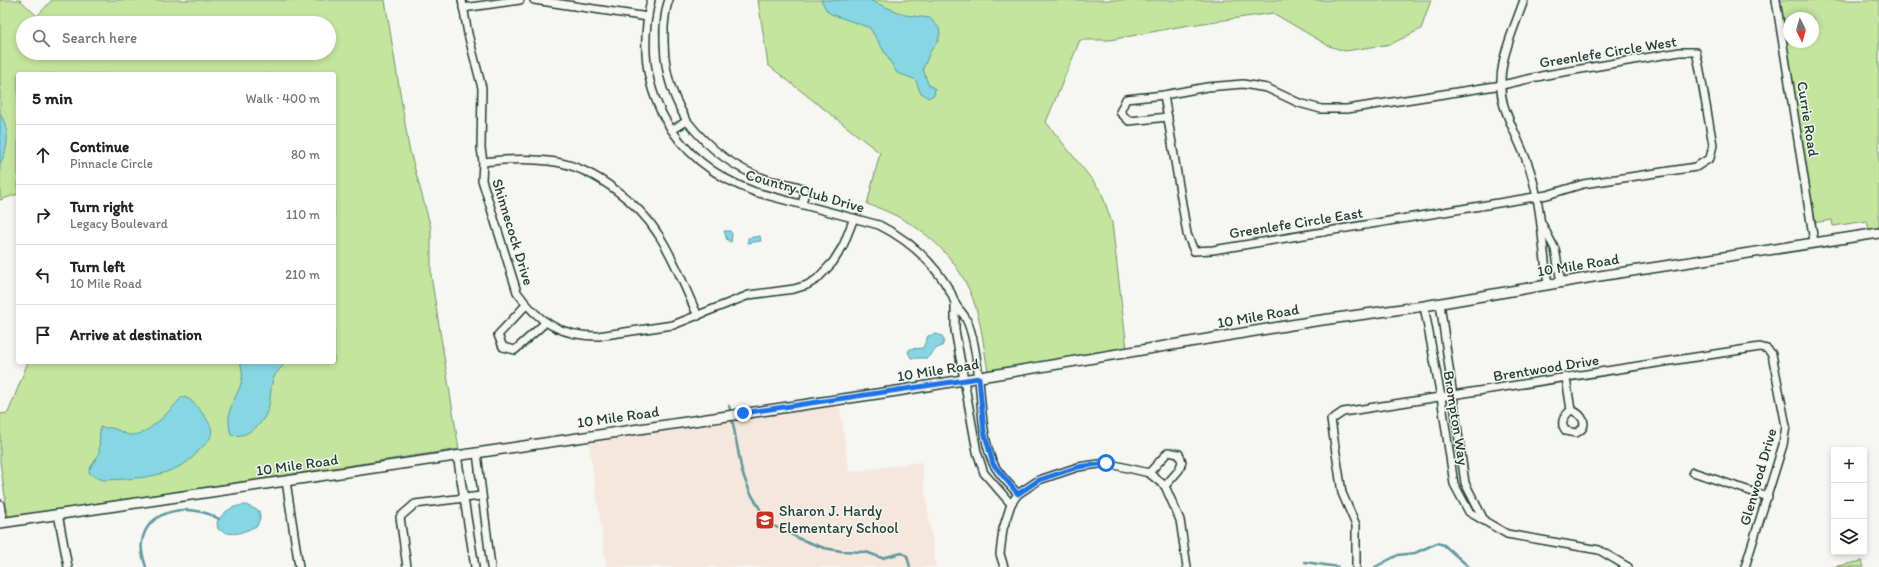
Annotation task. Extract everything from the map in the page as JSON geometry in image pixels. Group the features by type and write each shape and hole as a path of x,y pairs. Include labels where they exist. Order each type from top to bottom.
{"main road":[{"name":"10 Mile Road","path":"1,523 979,378 1315,321 1424,306 1548,284 1879,233"}],"street":[{"name":"Shinnecock Drive","path":"462,0 482,88 482,180 517,292 526,305 544,323 564,332 586,336 598,336 673,325 749,295 794,289 817,279 833,262 843,246 854,218"},
{"path":"463,8 520,0"},
{"path":"534,0 648,16"},
{"name":"Country Club Drive","path":"651,0 645,42 648,72 652,90 660,110 672,130 696,158 720,176 755,192 879,225 896,233 926,257 948,289 966,319 970,329 979,378 984,431 993,464 1018,494"},
{"path":"669,0 665,10 663,48 665,65 676,101 687,120 703,139 730,162 757,176 802,188 805,192 802,204"},
{"path":"1524,0 1504,58 1502,85 1504,104 1530,170 1540,220 1548,284"},
{"name":"Currie Road","path":"1776,0 1814,242"},
{"name":"Greenlefe Circle West","path":"1502,85 1546,75 1680,52 1696,52 1700,66 1713,145 1710,158 1696,166 1583,184 1547,195 1536,196"},
{"path":"1168,117 1130,121 1120,112 1126,100 1207,87 1243,84 1266,88 1299,103 1321,109 1347,109 1502,85"},
{"name":"Greenlefe Circle East","path":"1164,95 1188,234 1194,251 1213,250 1536,196"},
{"path":"672,130 687,120"},
{"path":"483,162 512,159 557,162 590,174 616,190 639,210 658,233 698,316"},
{"path":"1540,220 1555,249 1561,282"},
{"name":"Brompton Way","path":"1440,303 1465,483 1485,522"},
{"path":"956,304 955,330 977,452 984,473 1011,504"},
{"name":"Shinnecock Drive","path":"526,305 498,335 503,347 515,350 544,323"},
{"name":"Brompton Way","path":"1424,306 1441,397 1454,484 1469,512 1507,534 1599,550 1628,567"},
{"name":"Brentwood Drive","path":"1356,567 1356,525 1342,493 1331,420 1343,412 1760,347 1767,349"},
{"name":"Glenwood Drive","path":"1745,567 1784,445 1786,426 1772,354 1767,349"},
{"path":"1566,378 1571,410"},
{"path":"1149,473 1168,452 1179,454 1182,462 1178,470 1165,486"},
{"path":"477,453 481,496 491,567"},
{"path":"458,455 475,567"},
{"path":"1004,567 1000,554 1003,529 1011,504 1018,494 1039,480 1078,467 1106,463 1149,473 1165,486 1180,520 1187,567"},
{"path":"1693,472 1768,497"},
{"path":"286,481 299,567"},
{"path":"408,567 400,517 415,504 481,496"},
{"path":"0,504 1,523"},
{"path":"58,514 68,567"}],"shaded area":[{"name":"Sharon J. Hardy Elementary School","path":"839,401 849,472 921,462 936,567 607,567 588,437"}],"green space":[{"path":"0,0 20,0 37,16 52,0 385,0 409,148 431,228 431,276 459,449 8,517 0,462 0,414 8,413 27,364 336,364 336,72 16,72 16,195 0,200"},
{"path":"758,0 1431,0 1421,29 1391,44 1345,51 1329,46 1273,13 1183,26 1110,40 1080,40 1046,122 1101,191 1112,223 1127,349 988,371 976,308 969,289 959,272 948,256 935,242 920,230 886,211 867,204 880,153 768,65"},
{"path":"1777,0 1879,0 1879,228 1869,230 1867,221 1833,226 1832,220 1812,223 1785,48 1819,48 1819,12 1783,12 1783,38"},
{"path":"1862,561 1864,567 1833,567"}],"water":[{"path":"821,0 869,0 905,15 930,18 939,28 940,34 938,41 930,52 923,69 928,84 935,89 934,95 928,98 920,92 914,79 897,73 870,28 831,14 827,11"},
{"path":"0,113 7,132 7,145 0,164"},
{"path":"724,231 730,231 732,234 731,242 727,240"},
{"path":"760,236 761,241 748,243 748,238"},
{"path":"936,334 942,336 944,341 942,346 937,348 927,358 911,358 908,352 910,349 923,348 928,336"},
{"path":"241,364 284,364 274,377 269,405 264,417 250,432 237,436 231,435 229,419 232,403 240,387 242,369"},
{"path":"182,397 185,397 196,406 210,424 212,433 205,444 193,457 183,465 173,470 139,478 104,480 89,473 89,470 99,454 100,427 114,429 130,435 137,434 152,427"},
{"path":"246,505 259,511 260,518 257,526 233,534 218,529 217,522 223,514 237,506"}],"waterway":[{"path":"729,406 731,413"},
{"path":"732,418 742,472 750,492 767,521 800,539 824,548 841,551 866,552 882,558 902,553 907,556 910,567"},
{"path":"146,567 142,552 142,542 146,530 152,521 173,511 185,510 197,511 219,519"},
{"path":"1375,567 1398,555 1415,553 1437,543 1444,545 1469,567"},
{"path":"1305,562 1338,567"}],"place":[{"name":"Sharon J. Hardy Elementary School","path":"765,520"}],"route":[{"path":"743,413 979,378 984,431 993,464 1018,494 1039,480 1078,467 1106,463"}]}
